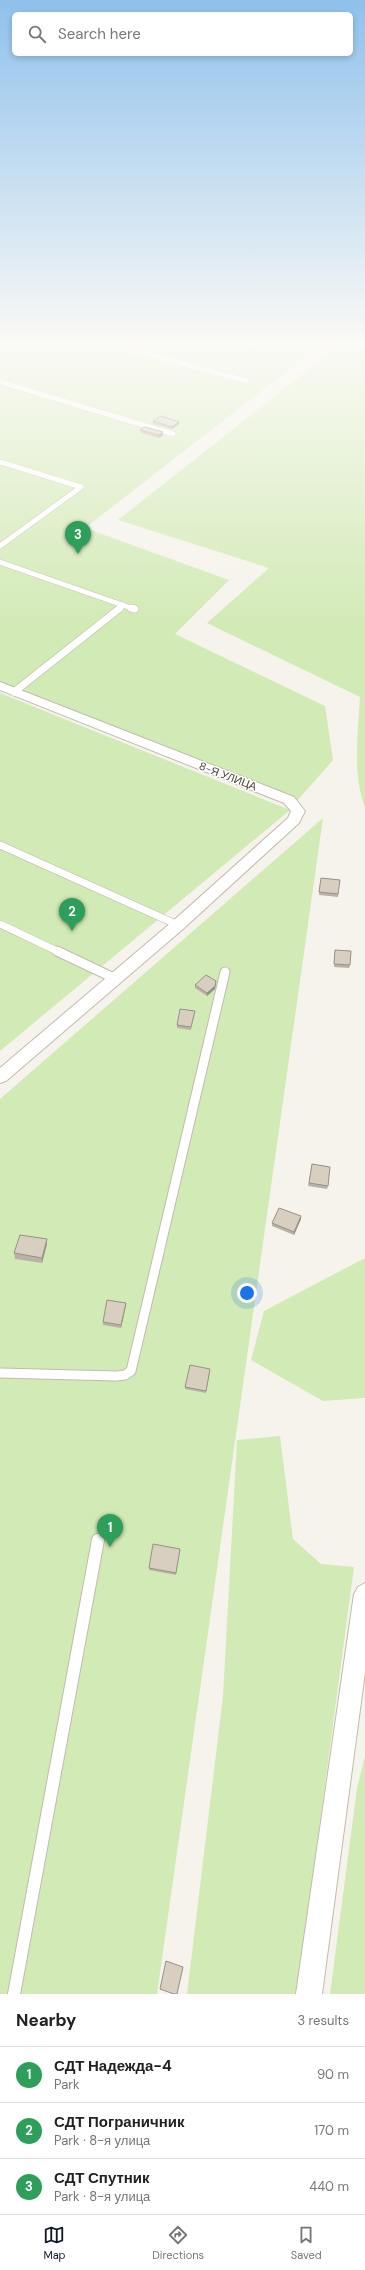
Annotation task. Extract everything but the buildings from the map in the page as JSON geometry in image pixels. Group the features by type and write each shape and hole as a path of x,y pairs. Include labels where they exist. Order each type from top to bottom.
{"street":[{"name":"8-Я УЛИЦА","path":"0,686 288,800 298,811 294,820 178,925"},
{"path":"0,1077 178,925"},
{"path":"308,1994 361,1648 365,1594"}],"lane":[{"path":"0,462 81,486 0,546"},
{"path":"0,562 135,609"},
{"path":"14,692 123,605"},
{"path":"0,845 178,925"},
{"path":"0,924 116,979"},
{"path":"0,1373 116,1376 125,1375 131,1371 225,972"},
{"path":"14,1994 98,1540"}],"green space":[{"path":"0,440 198,440 85,528 229,580 175,634 325,706 333,760 297,801 0,684"},
{"path":"219,440 365,440 365,808 358,780 357,766 360,697 207,623 269,568 118,520"},
{"path":"0,693 290,810 0,1051"},
{"path":"323,818 157,1994 0,1994 0,1099"},
{"path":"365,1258 365,1398 323,1401 251,1360 264,1311"},
{"path":"280,1436 293,1539 321,1564 354,1567 297,1994 187,1994 223,1696 237,1440"},
{"path":"365,1756 365,1994 330,1994 357,1788"}],"place":[{"name":"СДТ Спутник","path":"78,554"},
{"name":"СДТ Пограничник","path":"72,931"},
{"name":"СДТ Надежда-4","path":"110,1547"}]}
